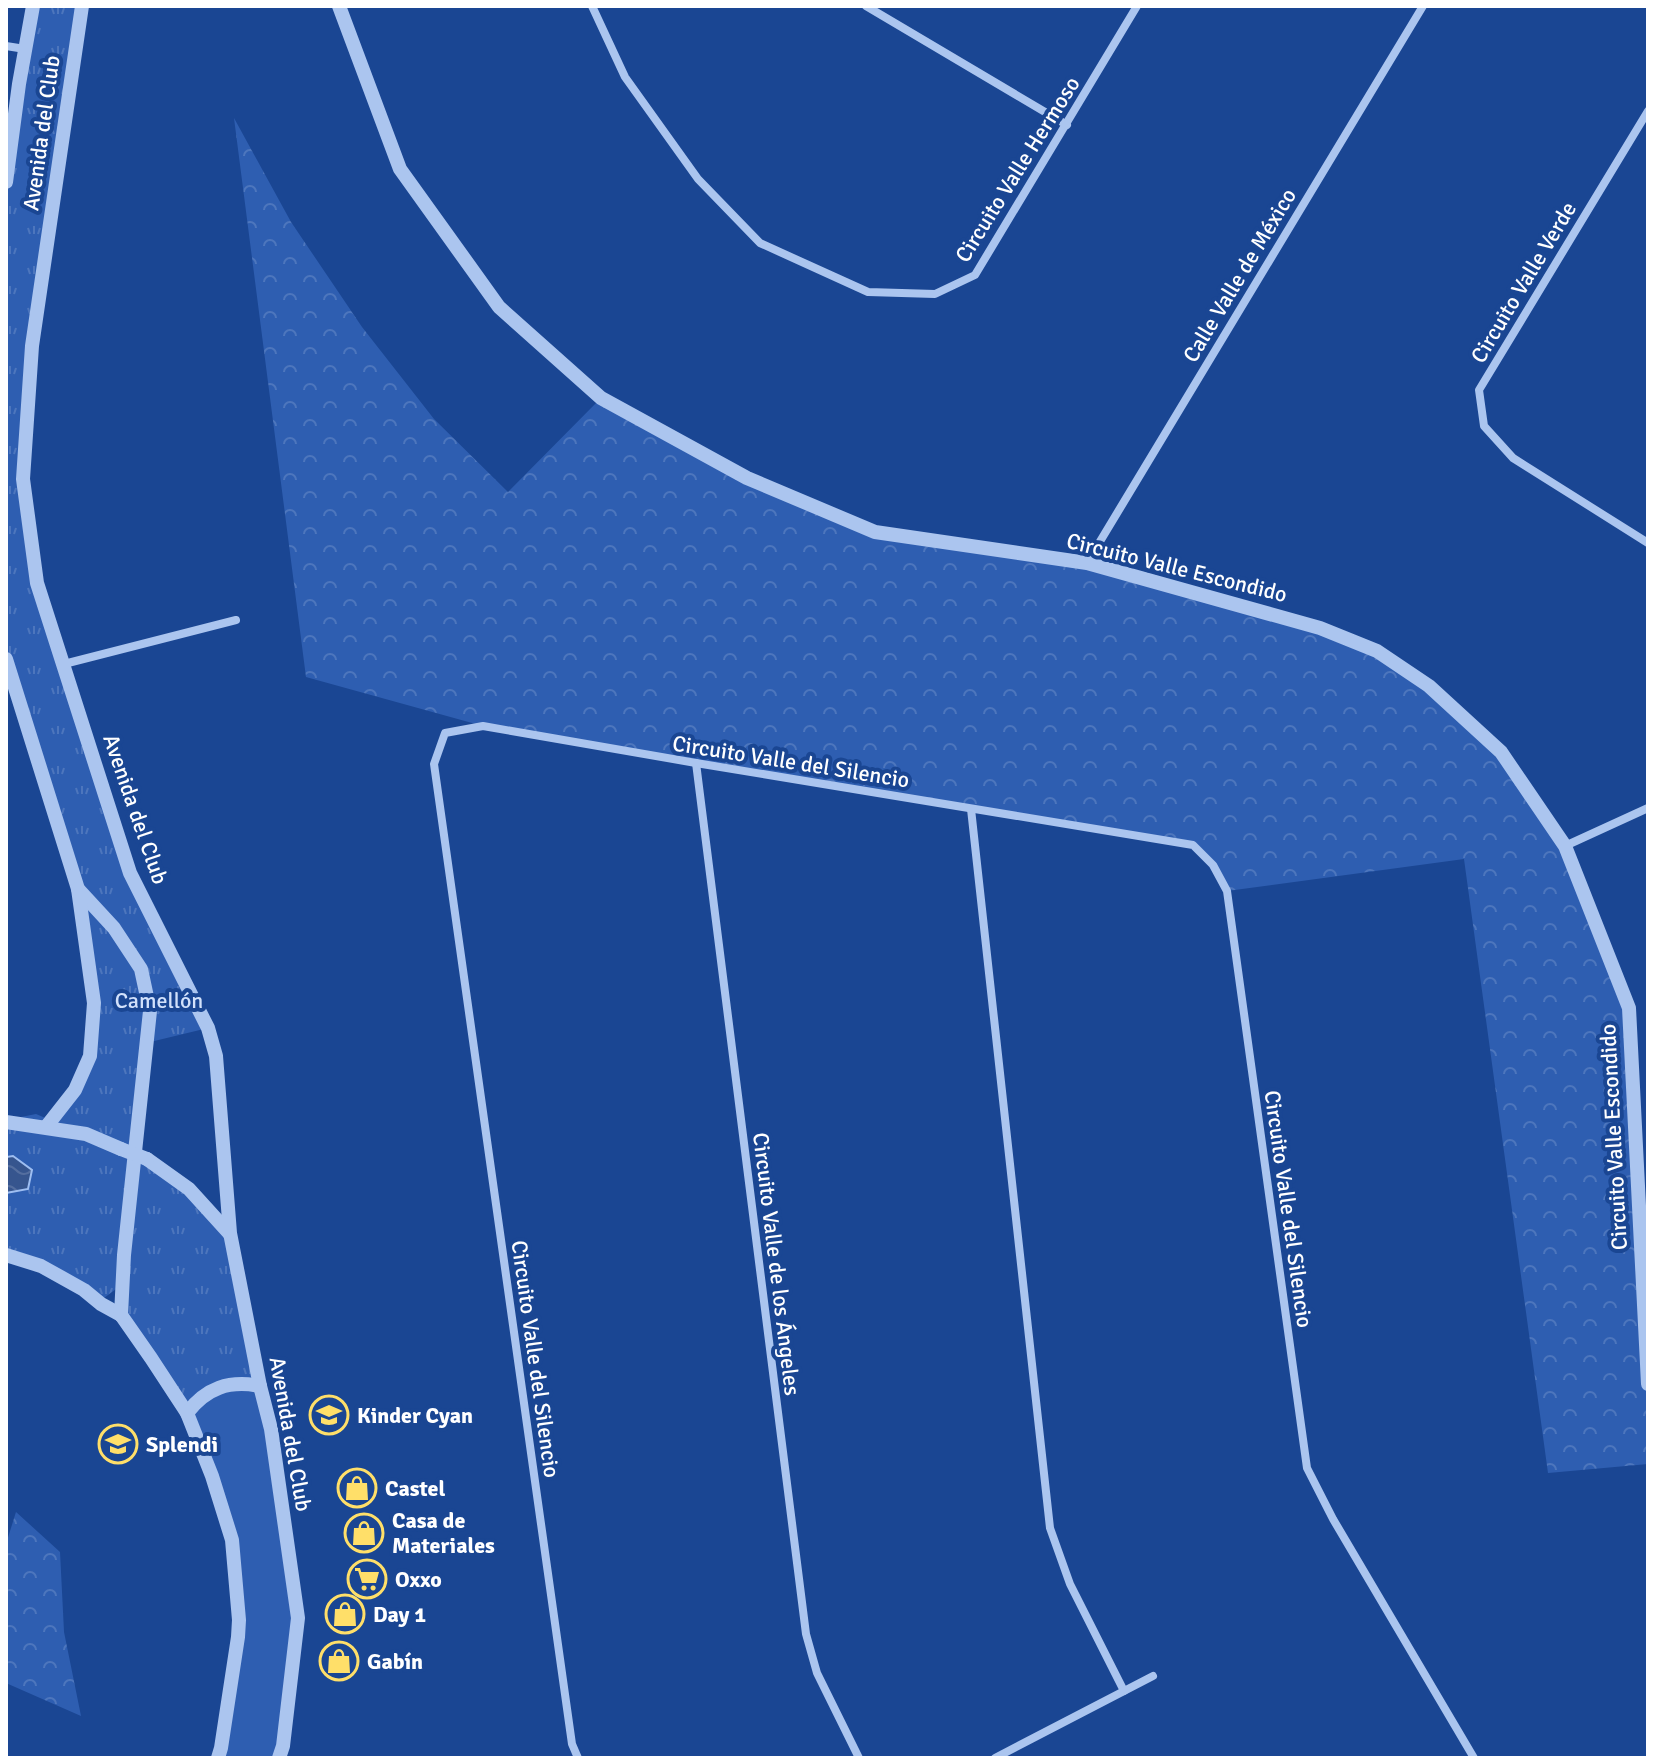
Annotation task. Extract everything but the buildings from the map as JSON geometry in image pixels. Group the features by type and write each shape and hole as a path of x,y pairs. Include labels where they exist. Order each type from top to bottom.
{"street":[{"name":"Avenida del Club","path":"6,182 33,6"},
{"name":"Avenida del Club","path":"82,6 32,346 23,479 37,583 130,873 208,1028 216,1056 230,1233 279,1472 298,1618 279,1758"},
{"name":"Circuito Valle Escondido","path":"339,6 400,169 499,307 601,398 747,478 875,532 1087,563 1320,628 1377,651 1429,686 1501,752 1565,846 1629,1008 1648,1384"},
{"name":"Circuito Valle Hermoso","path":"592,6 625,77 698,179 760,243 868,292 935,294 975,275 1137,6"},
{"path":"866,6 1067,125"},
{"name":"Calle Valle de México","path":"1087,563 1423,6"},
{"path":"6,46 25,49"},
{"name":"Circuito Valle Verde","path":"1648,111 1479,390 1484,426 1513,458 1648,543"},
{"path":"64,664 236,620"},
{"path":"6,659 78,889 94,1003 90,1056 75,1090 46,1127"},
{"name":"Circuito Valle del Silencio","path":"578,1758 572,1744 434,764 445,733 483,726 1193,845 1213,865 1227,891 1307,1468 1333,1519 1474,1758"},
{"name":"Circuito Valle de los Ángeles","path":"696,763 806,1634 817,1673 859,1758"},
{"path":"1565,846 1648,808"},
{"path":"971,809 1050,1528 1070,1584 1124,1691"},
{"path":"78,889 114,928 141,969 150,1011 124,1255 121,1315"},
{"path":"6,1122 86,1134 147,1159 218,1205"},
{"path":"224,1169 218,1205 230,1233"},
{"path":"189,1189 230,1233"},
{"path":"6,1255 41,1266 104,1298 121,1315 187,1413 212,1476 234,1554 238,1637 218,1758"},
{"path":"187,1413 206,1393 219,1387 246,1383 260,1386"},
{"path":"995,1758 1153,1676"}],"green space":[{"name":"Camellón","path":"33,6 82,6 32,346 23,479 37,583 128,874 208,1028 146,1043 116,1289 104,1298 6,1255 6,1120 36,1114 50,1120 90,1056 94,1003 78,889 6,656 6,188"},
{"path":"234,118 291,222 362,327 434,419 508,492 601,398 747,478 875,532 1087,563 1377,651 1501,752 1565,846 1629,1008 1648,1384 1648,1464 1548,1473 1464,859 1227,891 1193,845 483,726 306,677"},
{"path":"135,1157 188,1190 228,1234 259,1384 246,1382 186,1410 123,1315"},
{"path":"260,1386 298,1618 279,1758 218,1758 238,1637 232,1540 188,1413 218,1392"},
{"path":"16,1512 60,1552 64,1632 81,1716 6,1683 6,1544"}],"water":[{"path":"13,1156 32,1170 28,1189 6,1193 6,1157"}],"place":[{"name":"Kinder Cyan","path":"329,1415"},
{"name":"Splendi","path":"118,1444"},
{"name":"Castel","path":"357,1488"},
{"name":"Casa de Materiales","path":"364,1533"},
{"name":"Oxxo","path":"367,1579"},
{"name":"Day 1","path":"345,1614"},
{"name":"Gabín","path":"339,1661"}]}
